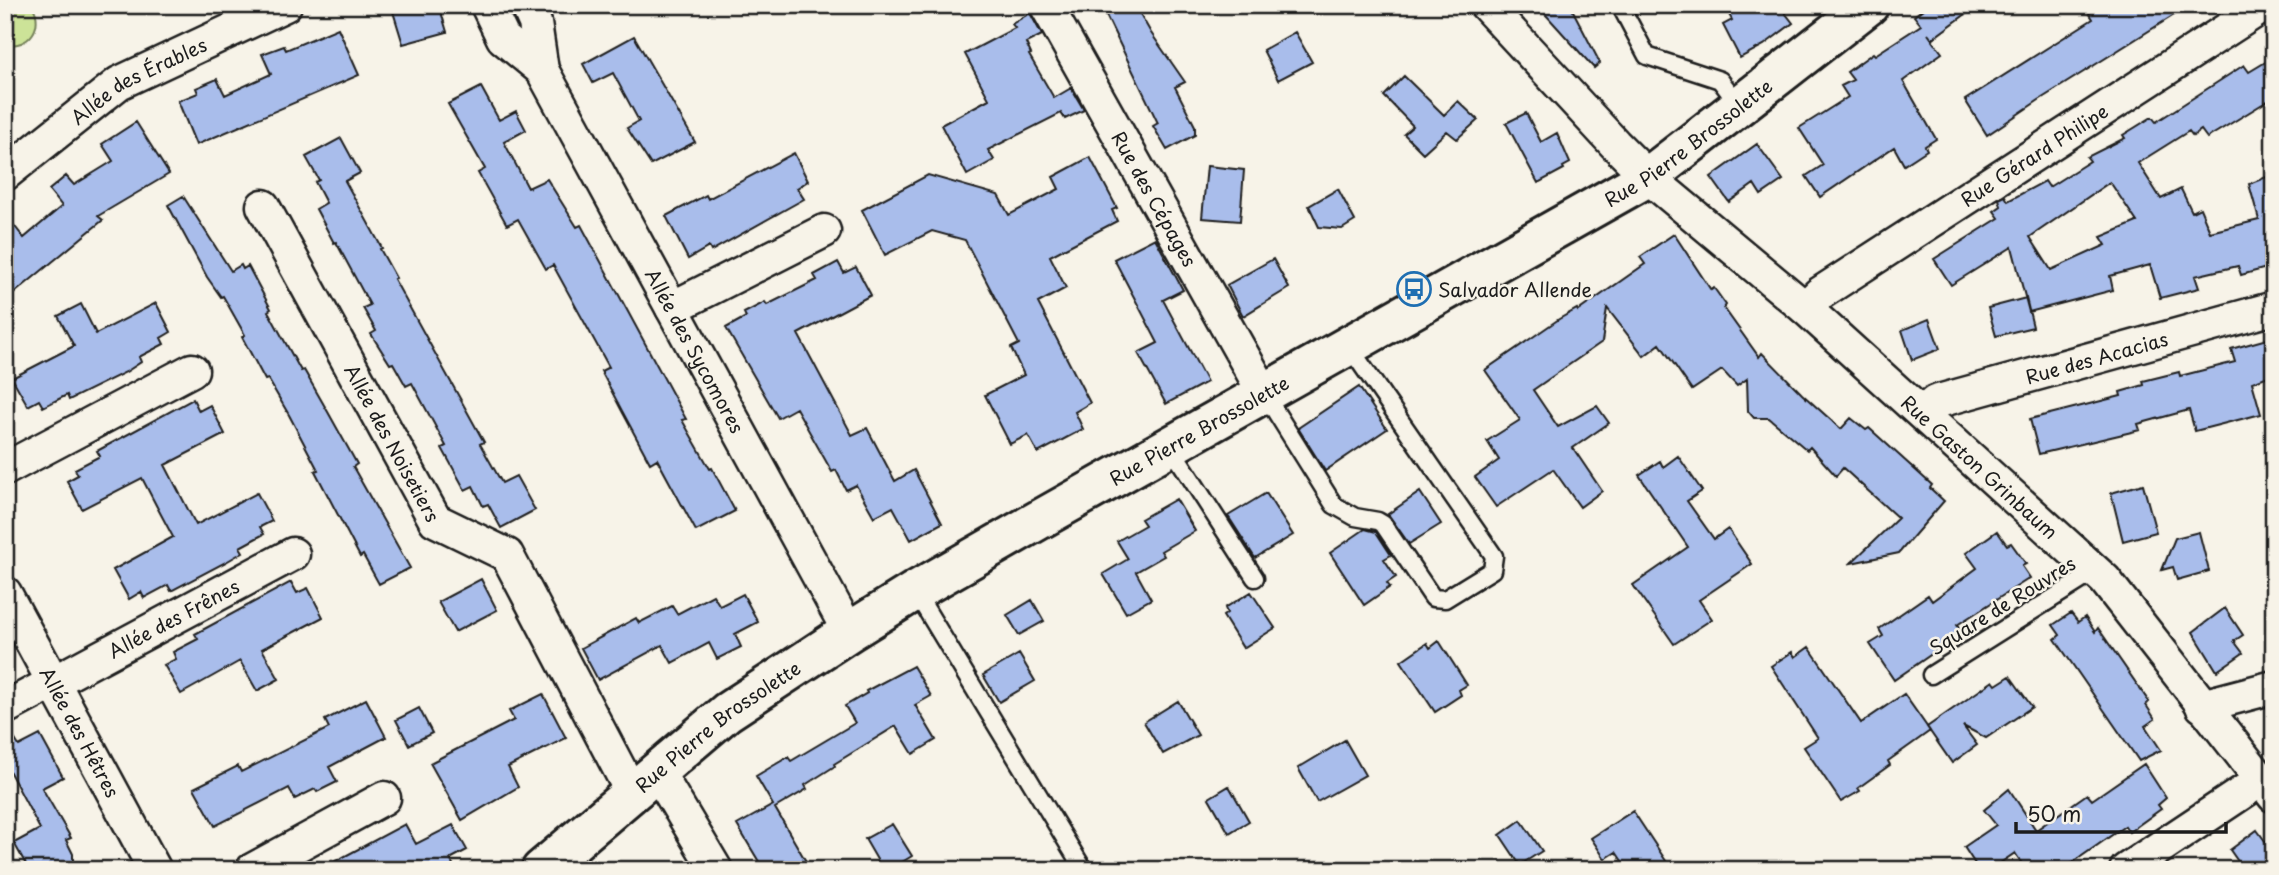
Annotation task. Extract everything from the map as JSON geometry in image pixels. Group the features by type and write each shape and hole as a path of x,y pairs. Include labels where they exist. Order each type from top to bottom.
{"street":[{"name":"Allée des Érables","path":"5,174 119,83 285,5"},
{"name":"Allée des Sycomores","path":"487,5 503,38 542,70"},
{"name":"Allée des Sycomores","path":"527,5 535,23 542,70 849,632"},
{"name":"Rue des Cépages","path":"1046,5 1264,393"},
{"name":"Rue Gaston Grinbaum","path":"1486,5 1648,177 1805,308 2105,580 2267,788"},
{"name":"Rue Pierre Brossolette","path":"541,870 727,712 849,632 915,591 1648,177 1869,5"},
{"name":"Rue Gérard Philipe","path":"1805,308 1819,295 2265,5"},
{"name":"Allée des Noisetiers","path":"262,206 435,520 507,555 644,782 716,870"},
{"path":"672,308 824,231"},
{"name":"Rue des Acacias","path":"1923,413 1935,402 2274,308"},
{"path":"5,469 192,370"},
{"name":"Allée des Frênes","path":"5,708 293,554"},
{"name":"Allée des Hêtres","path":"5,593 155,870"},
{"path":"2202,706 2274,687"},
{"path":"2126,870 2267,788"},
{"path":"252,870 384,797"}],"lane":[{"path":"1620,5 1647,56 1720,80 1740,106"},
{"path":"1264,393 1334,505 1355,517 1383,524 1433,598 1445,599 1492,570 1494,556 1348,345"},
{"path":"1170,446 1255,578"},
{"name":"Square de Rouvres","path":"1931,675 2096,571"},
{"path":"915,591 1084,870"}],"green space":[{"path":"5,5 32,5 36,13 37,21 32,34 21,43 5,44"}],"building":[{"path":"391,5 439,5 447,32 403,44"},
{"path":"1101,5 1135,5 1185,82 1175,87 1195,126 1195,135 1167,150 1153,126 1158,123"},
{"path":"1537,5 1570,5 1600,63 1594,68"},
{"path":"1724,5 1779,5 1793,23 1764,45 1740,58 1723,25 1732,20"},
{"path":"1928,5 1978,5 1932,39 1928,34 1942,53 1903,81 1936,139 1925,146 1927,150 1904,165 1894,147 1820,197 1806,176 1823,165 1799,128 1848,97 1841,86 1853,80 1847,72 1921,25 1914,16"},
{"path":"2084,5 2190,5 1987,135 1965,100 2093,19"},
{"path":"1030,13 1042,35 1026,43 1031,54 1029,55 1054,98 1071,88 1084,110 1065,119 1061,113 988,150 994,160 967,175 941,125 989,99 965,54 1015,28 1012,24"},
{"path":"338,28 359,75 196,145 178,101 198,93 196,88 217,79 225,95 271,74 262,54 284,46 286,50"},
{"path":"1295,32 1312,62 1278,80 1263,50"},
{"path":"634,36 695,142 651,165 627,128 639,121 613,73 593,83 583,64"},
{"path":"2274,57 2274,97 2207,138 2201,130 2193,136 2189,131 2138,163 2161,199 2181,189 2192,212 2200,208 2210,232 2259,220 2249,184 2274,174 2274,266 2241,275 2238,266 2195,276 2199,288 2160,298 2150,265 2110,276 2113,290 2029,312 2012,247 1951,285 1934,259 1999,218 1994,211 2001,206 1999,199 2005,196 2008,201 2045,181 2049,187 2090,161 2087,157 2125,138 2123,135 2152,117 2156,122 2244,65 2249,72","holes":["2110,182 2137,222 2101,237 2106,245 2051,270 2030,237"]},
{"path":"1404,76 1444,115 1458,101 1478,120 1457,139 1447,131 1423,153 1404,134 1413,126 1384,96"},
{"path":"481,87 499,120 516,111 526,130 504,142 528,188 547,179 577,227 581,225 686,419 682,420 735,511 696,531 657,459 650,463 622,411 601,371 609,367 553,265 546,269 518,219 507,225 478,173 485,169 448,104"},
{"path":"1526,113 1541,142 1557,133 1570,163 1538,183 1506,123"},
{"path":"136,122 169,174 98,216 103,220 5,301 5,214 24,238 62,206 49,190 66,176 74,185 113,161 102,144"},
{"path":"341,138 360,173 345,181 382,248 380,249 396,278 394,279 484,442 480,444 502,483 516,476 535,510 501,528 488,504 483,506 473,486 465,490 442,448 446,446 412,383 406,386 371,334 376,331 363,308 370,305 316,209 326,203 315,182 319,180 306,157"},
{"path":"1757,144 1783,180 1761,195 1754,184 1729,202 1711,177"},
{"path":"794,153 808,181 797,188 804,199 711,251 709,247 688,259 666,216 706,195 708,199"},
{"path":"1090,157 1117,208 1112,210 1117,221 1050,256 1066,288 1038,303 1090,403 1075,412 1083,429 1038,453 1028,435 1010,444 985,395 1024,375 1011,348 1019,344 965,240 932,231 885,255 862,210 928,175 998,195 1009,215 1059,189 1053,177"},
{"path":"1207,166 1244,170 1240,221 1202,218"},
{"path":"1338,189 1355,221 1342,229 1319,227 1309,206"},
{"path":"183,196 231,271 241,265 243,269 248,266 271,309 268,311 357,464 353,467 410,568 379,584 363,555 360,557 289,415 268,379 265,380 242,337 245,335 223,296 221,297 207,277 168,205"},
{"path":"1674,234 1711,290 1714,288 1726,305 1724,308 1759,357 1762,353 1841,429 1851,418 1866,430 1869,428 1932,485 1930,488 1944,501 1899,553 1851,563 1898,518 1843,468 1836,476 1810,447 1807,450 1769,418 1754,418 1748,411 1747,379 1737,386 1722,370 1692,390 1660,344 1644,356 1607,308 1602,342 1533,390 1558,427 1597,406 1609,423 1573,448 1602,491 1580,507 1553,469 1496,507 1475,477 1499,460 1487,441 1520,420 1485,370 1559,319 1577,309 1578,311 1645,264 1640,257"},
{"path":"1155,238 1183,290 1163,300 1207,382 1166,404 1138,353 1158,343 1114,259"},
{"path":"1273,259 1289,288 1243,316 1227,285"},
{"path":"838,262 844,273 856,267 871,295 798,334 852,435 867,428 895,481 914,470 942,523 911,540 893,507 874,517 856,485 846,490 836,470 832,472 796,408 778,418 726,328 746,317 744,313 765,302 767,305 817,280 814,275"},
{"path":"2026,298 2033,327 1996,336 1988,308"},
{"path":"156,303 171,332 161,338 164,344 139,357 141,362 126,372 69,400 67,395 43,407 39,400 28,406 12,378 74,346 58,316 81,304 96,334"},
{"path":"1929,319 1940,349 1912,360 1902,330"},
{"path":"2274,337 2274,374 2252,382 2261,414 2195,431 2189,410 2138,424 2140,430 2039,454 2030,419 2121,396 2120,392 2144,385 2143,381 2179,372 2180,376 2235,362 2231,349"},
{"path":"1359,387 1387,429 1325,471 1298,428"},
{"path":"193,399 199,411 210,405 225,434 165,465 196,525 257,493 272,521 260,527 264,534 240,547 243,552 226,562 171,591 168,585 144,598 141,592 129,599 113,570 173,537 142,478 82,509 67,481 78,475 75,469 100,456 97,451"},
{"path":"1678,456 1702,491 1687,501 1714,539 1728,529 1752,564 1699,600 1712,619 1674,644 1633,585 1688,547 1639,475 1660,461 1663,467"},
{"path":"2143,484 2156,532 2123,541 2111,493"},
{"path":"1420,492 1441,524 1409,544 1388,514"},
{"path":"1266,493 1293,535 1255,558 1228,516"},
{"path":"1176,499 1195,531 1161,551 1164,556 1136,572 1151,599 1126,613 1103,574 1128,559 1117,541 1145,525 1141,519"},
{"path":"1365,529 1376,532 1391,555 1384,559 1396,577 1387,583 1390,587 1364,605 1330,553"},
{"path":"1997,531 2007,545 2011,543 2026,564 2022,566 2030,578 1957,625 1962,633 1894,680 1870,644 1883,636 1879,629 1928,595 1932,601 1977,568 1966,553"},
{"path":"2199,532 2209,571 2177,580 2173,567 2162,570 2175,538"},
{"path":"481,579 497,610 455,632 438,602"},
{"path":"291,582 297,593 308,588 323,617 262,649 279,679 257,691 240,661 181,694 164,665 176,659 173,652 198,639 195,634"},
{"path":"1251,592 1275,628 1243,648 1223,616 1227,613 1225,608"},
{"path":"743,594 758,622 735,634 741,647 717,659 709,643 672,663 662,645 598,680 581,648 636,618 639,623 672,606 677,614 713,595 720,606"},
{"path":"1032,600 1044,621 1019,635 1007,615"},
{"path":"2225,608 2243,635 2234,641 2243,653 2217,671 2193,632"},
{"path":"2071,613 2078,622 2085,617 2095,632 2098,628 2149,702 2146,705 2155,719 2145,726 2161,750 2139,761 2055,639 2060,635 2053,625"},
{"path":"1439,641 1467,685 1459,690 1461,695 1435,712 1401,661 1427,643 1430,648"},
{"path":"1809,647 1861,723 1904,694 1930,731 1888,761 1890,765 1858,788 1860,791 1841,802 1804,747 1818,738 1771,666 1792,652 1795,657"},
{"path":"1019,654 1035,681 999,702 983,675"},
{"path":"913,666 931,696 915,705 936,740 913,754 896,726 805,785 807,789 775,808 811,870 764,870 737,825 773,805 756,776 788,757 791,761 855,723 845,706 867,693 866,691"},
{"path":"2010,676 2032,707 1986,738 1963,726 1977,745 1952,763 1927,727 1993,681 1996,685"},
{"path":"543,694 566,738 508,767 518,787 462,820 430,763 514,720 509,711"},
{"path":"366,699 386,737 329,767 337,782 295,799 289,788 215,826 194,788 238,766 241,772 329,728 325,720"},
{"path":"1178,701 1198,735 1163,754 1144,722"},
{"path":"419,708 432,733 409,745 396,720"},
{"path":"40,735 63,777 42,788 71,838 66,840 73,854 73,863 60,870 29,870 14,843 40,829 5,763 5,743 14,738 19,746"},
{"path":"1345,740 1365,775 1317,802 1298,768"},
{"path":"2144,764 2166,798 2158,805 2161,809 2129,832 2125,826 2062,870 2026,870 2015,853 1990,870 1979,870 1964,847 1996,825 1984,810 2009,789 2036,830 2087,794 2092,800"},
{"path":"1229,786 1249,821 1229,833 1209,798"},
{"path":"1633,811 1672,870 1628,870 1616,852 1605,859 1591,838"},
{"path":"1521,820 1542,851 1520,865 1500,835"},
{"path":"405,824 416,844 453,825 467,850 450,859 456,870 319,870"},
{"path":"892,824 912,856 889,870 883,870 865,839"},
{"path":"2257,830 2274,853 2274,870 2244,870 2230,850"}],"place":[{"name":"Salvador Allende","path":"1414,289"}]}
